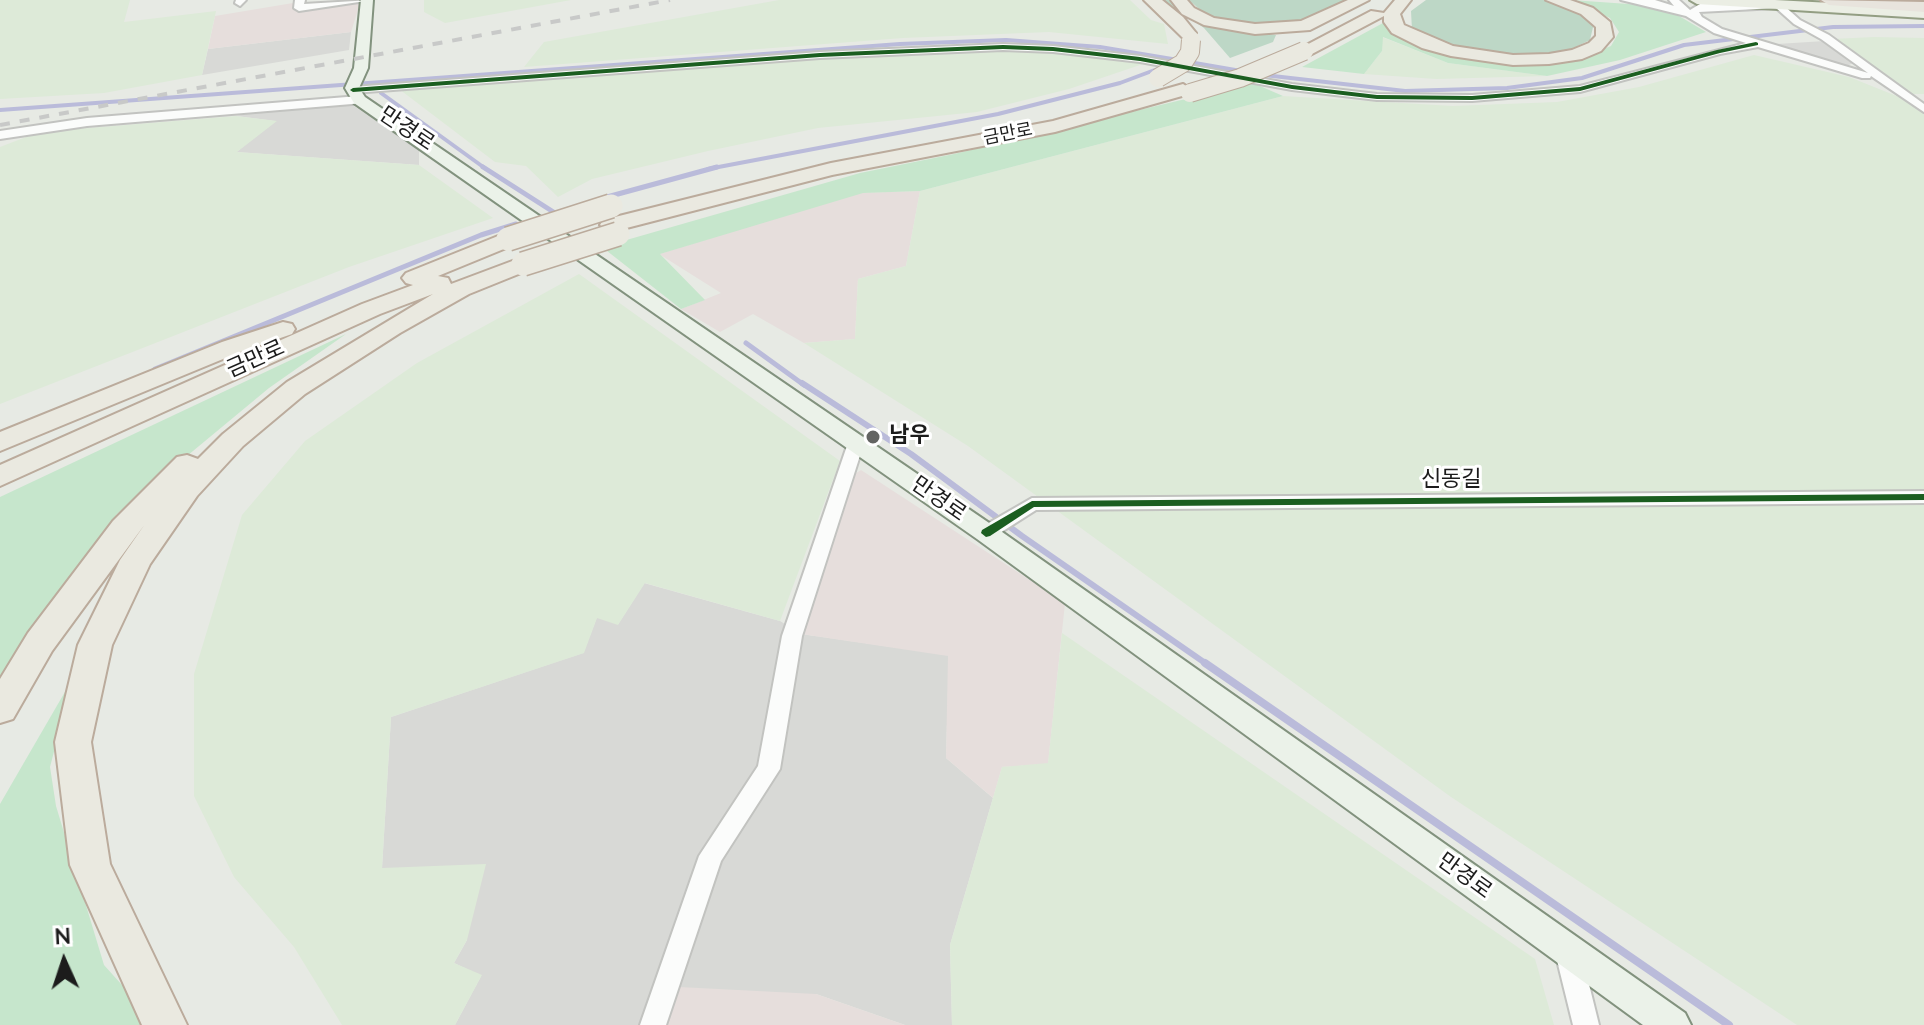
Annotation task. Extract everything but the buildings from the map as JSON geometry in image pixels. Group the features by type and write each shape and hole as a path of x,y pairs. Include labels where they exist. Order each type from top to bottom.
{"highway":[{"path":"1152,0 1187,29 1191,40 1190,52 1173,78"},
{"path":"1179,0 1188,11 1210,22 1255,29 1304,26 1361,0"},
{"path":"1173,78 1240,78 1368,0"},
{"path":"1289,50 1390,0"},
{"path":"1173,78 1289,50 1402,0"},
{"path":"1402,0 1392,13 1392,22 1398,29 1451,51 1513,60 1549,59 1585,51 1605,37 1604,26 1587,11 1554,0"},
{"path":"1829,0 1924,9"},
{"name":"금만로","path":"709,179 802,158 1025,119 1173,78"},
{"name":"금만로","path":"613,222 831,169 1055,126 1173,78"},
{"path":"165,1025 90,865 73,742 95,645 136,560 187,489 233,440 296,388 516,253 613,222 680,186"},
{"name":"금만로","path":"0,461 334,311 516,253"},
{"name":"금만로","path":"0,476 371,309 516,253"},
{"path":"0,709 40,642 97,563 124,528 183,468 250,412 322,363 378,329 460,289"},
{"path":"0,442 231,347 334,311"}],"main road":[{"path":"355,89 361,68 367,0"},
{"path":"1697,0 1924,9"},
{"path":"1758,0 1924,9"},
{"name":"만경로","path":"355,89 856,443 997,526 1568,952 1673,1025"}],"street":[{"path":"300,0 299,8 367,0"},
{"path":"1626,0 1665,5 1743,40 1858,72 1924,109"},
{"path":"1674,0 1699,21"},
{"path":"1699,21 1694,11 1700,7 1778,5 1797,22 1924,109"},
{"path":"0,135 355,89 962,47 1053,49 1173,78 1377,97 1472,98 1580,89 1756,44"},
{"path":"653,1025 711,856 769,769 792,636 856,443"},
{"name":"신동길","path":"997,526 1032,504 1924,497"},
{"path":"1568,952 1586,1025"}],"shaded area":[{"path":"361,0 351,32 208,49 215,16 293,3"},
{"path":"351,32 349,50 202,75 208,49"},
{"path":"1825,41 1855,62 1847,66 1777,44"},
{"path":"351,104 419,150 419,165 236,152 275,121 236,116 268,110"},
{"path":"920,191 906,266 858,279 855,339 804,343 753,314 720,332 681,309 721,293 659,254 858,193"},
{"path":"861,470 1065,603 1048,764 1002,767 993,798 946,758 948,656 801,634 850,477"},
{"path":"644,583 780,621 801,634 949,655 946,758 993,798 950,945 952,1025 905,1025 816,994 664,1025 455,1025 481,976 454,963 467,940 382,868 391,717 583,653 597,617 618,624"},
{"path":"679,987 816,994 905,1025 664,1025"}],"green space":[{"path":"0,0 130,0 124,22 216,11 202,75 104,93 0,99"},
{"path":"424,0 571,0 445,23 424,12"},
{"path":"779,0 1130,0 1151,20 1164,24 1168,44 1049,32 903,38 524,67 544,42"},
{"path":"1163,0 1175,0 1206,25 1276,35 1273,42 1230,58 1204,28"},
{"path":"1189,0 1348,0 1304,21 1275,26 1241,24 1206,15"},
{"path":"1426,0 1544,0 1572,9 1594,23 1590,40 1563,53 1522,57 1472,51 1412,30 1411,11"},
{"path":"1571,0 1643,5 1674,13 1706,32 1620,60 1547,76 1448,63 1383,37 1382,51 1364,74 1302,67 1383,23 1404,39 1456,56 1583,57 1611,46 1619,32 1610,18"},
{"path":"1382,37 1448,63 1547,76 1436,79 1364,74 1382,51"},
{"path":"1924,38 1924,94 1913,94 1832,39"},
{"path":"1021,51 1089,53 1143,64 1069,89 977,112 818,128 708,151 592,179 558,197 526,166 495,162 399,89 865,55"},
{"path":"1754,55 1849,77 1899,97 1924,114 1924,1025 1797,1025 1451,797 968,446 804,343 855,339 858,279 906,266 920,191 1283,96 1453,106 1557,102 1639,87"},
{"path":"1253,83 1283,96 920,191 863,193 660,254 705,300 681,309 602,247 860,173 954,154"},
{"path":"236,116 277,121 237,152 419,165 493,218 349,267 0,404 0,147 39,132"},
{"path":"579,274 840,461 780,621 645,583 618,625 597,618 584,653 391,717 382,868 486,864 467,940 454,963 482,975 455,1025 342,1025 294,947 234,877 194,796 194,674 242,515 305,441 417,363"},
{"path":"346,334 269,388 117,514 24,640 0,681 0,497"},
{"path":"1062,633 1535,959 1554,1025 952,1025 950,945 1002,767 1048,763"},
{"path":"73,678 50,767 56,806 104,965 158,1025 0,1025 0,804"}],"waterway":[{"path":"1264,75 1405,91 1507,88 1582,78 1684,45 1833,27 1924,26"},
{"path":"0,110 900,44 1006,40 1100,47 1178,60"},
{"path":"1189,62 1241,71"},
{"path":"713,168 998,114 1120,83 1160,68"},
{"path":"378,84 381,93 485,168"},
{"path":"485,168 555,213"},
{"path":"607,197 713,168"},
{"path":"708,169 713,168"},
{"path":"155,369 481,235 516,224"},
{"path":"746,343 804,385"},
{"path":"802,383 911,454 1022,536 1208,665"},
{"path":"1205,663 1729,1025"}],"railway":[{"path":"0,125 670,0"}],"cycle path":[{"path":"353,90 820,55 1003,47 1140,59 1292,87 1377,97 1472,98 1580,89 1756,44"},
{"path":"986,533 1032,504 1924,497"}],"place":[{"name":"남우","path":"873,437"}]}
